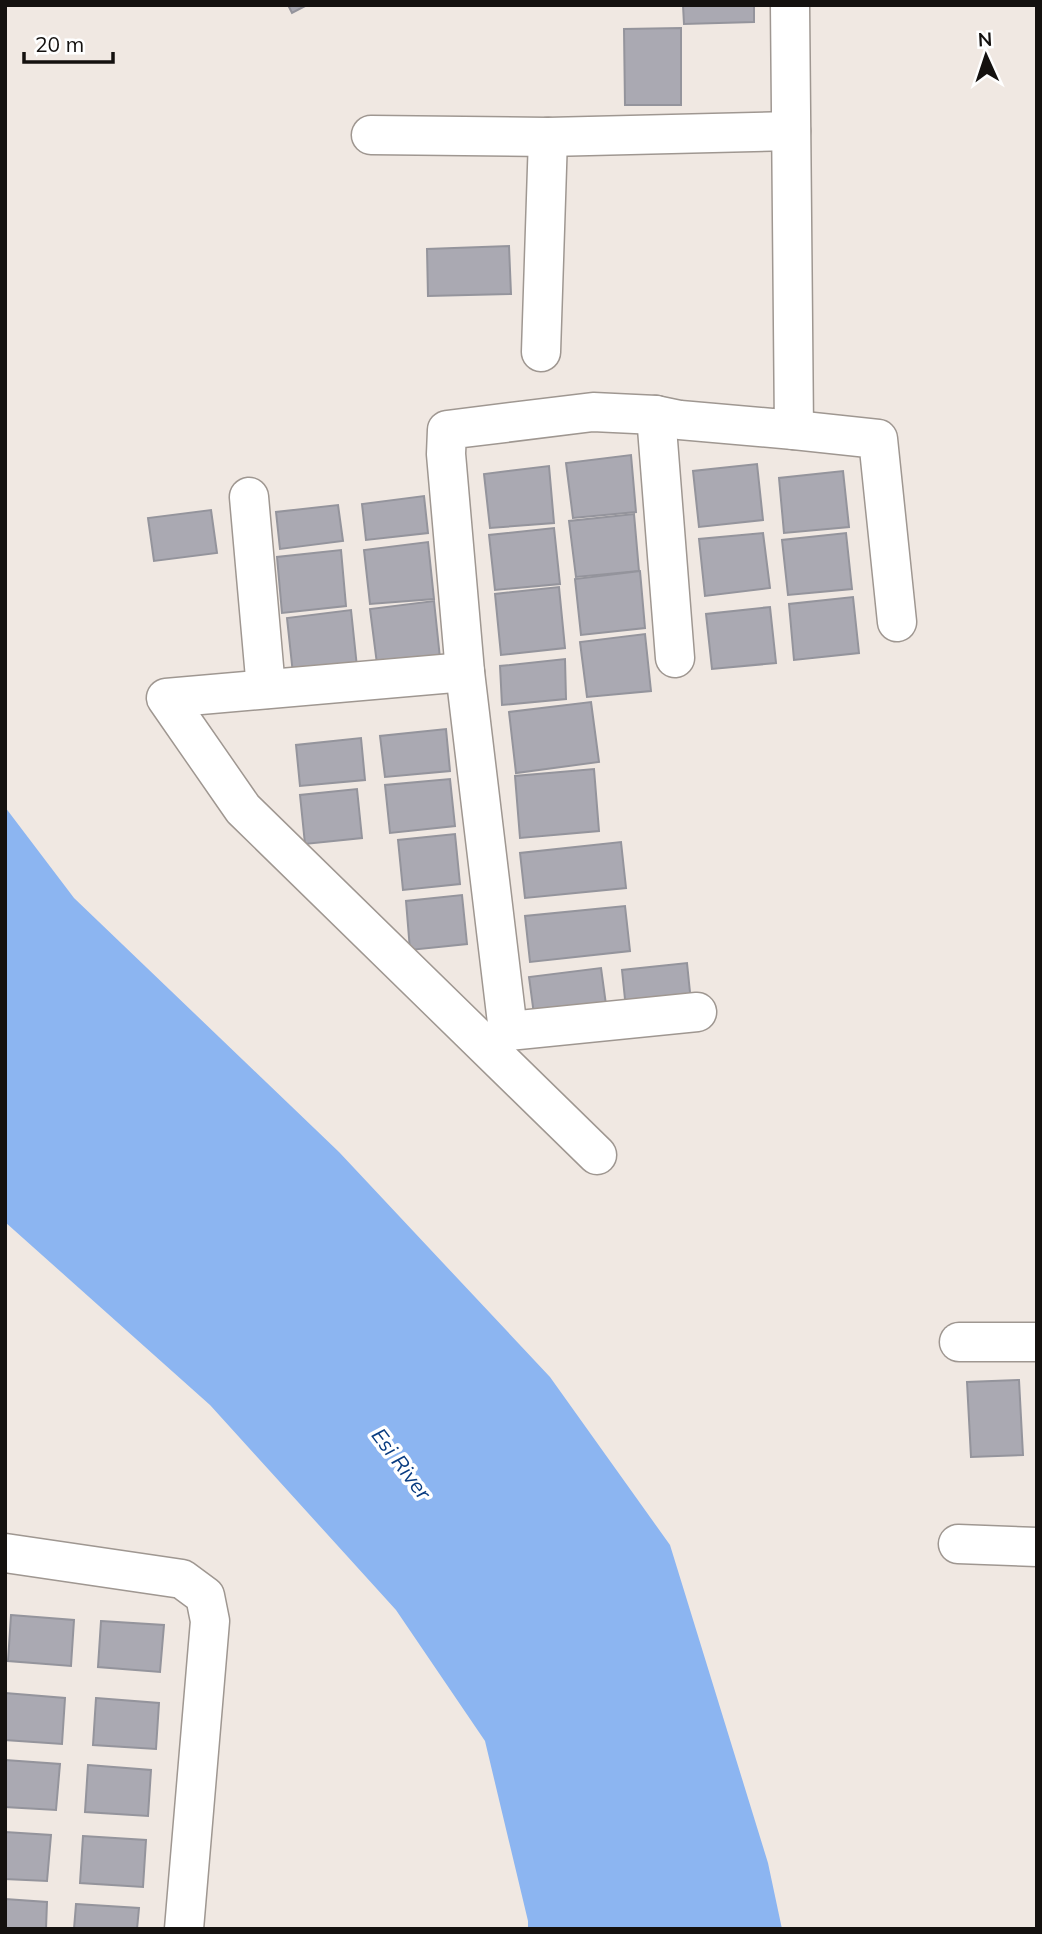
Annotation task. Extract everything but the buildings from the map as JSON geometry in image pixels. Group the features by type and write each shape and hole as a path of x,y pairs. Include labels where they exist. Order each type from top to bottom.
{"street":[{"path":"790,5 794,430"},
{"path":"371,135 548,137 791,131"},
{"path":"541,352 548,137"},
{"path":"497,1040 446,454 447,430 593,412 656,415 680,420 878,439 897,622"},
{"path":"656,415 675,658"},
{"path":"249,497 266,689"},
{"path":"465,672 166,698 243,809 497,1040 597,1156"},
{"path":"497,1040 697,1012"},
{"path":"959,1342 1037,1342"},
{"path":"958,1544 1037,1547"},
{"path":"5,1553 182,1579 205,1596 210,1621 184,1929"}],"water":[{"name":"Esi River","path":"5,807 74,898 339,1152 550,1377 670,1545 768,1863 782,1929 528,1929 485,1741 396,1610 210,1405 5,1222"}]}
